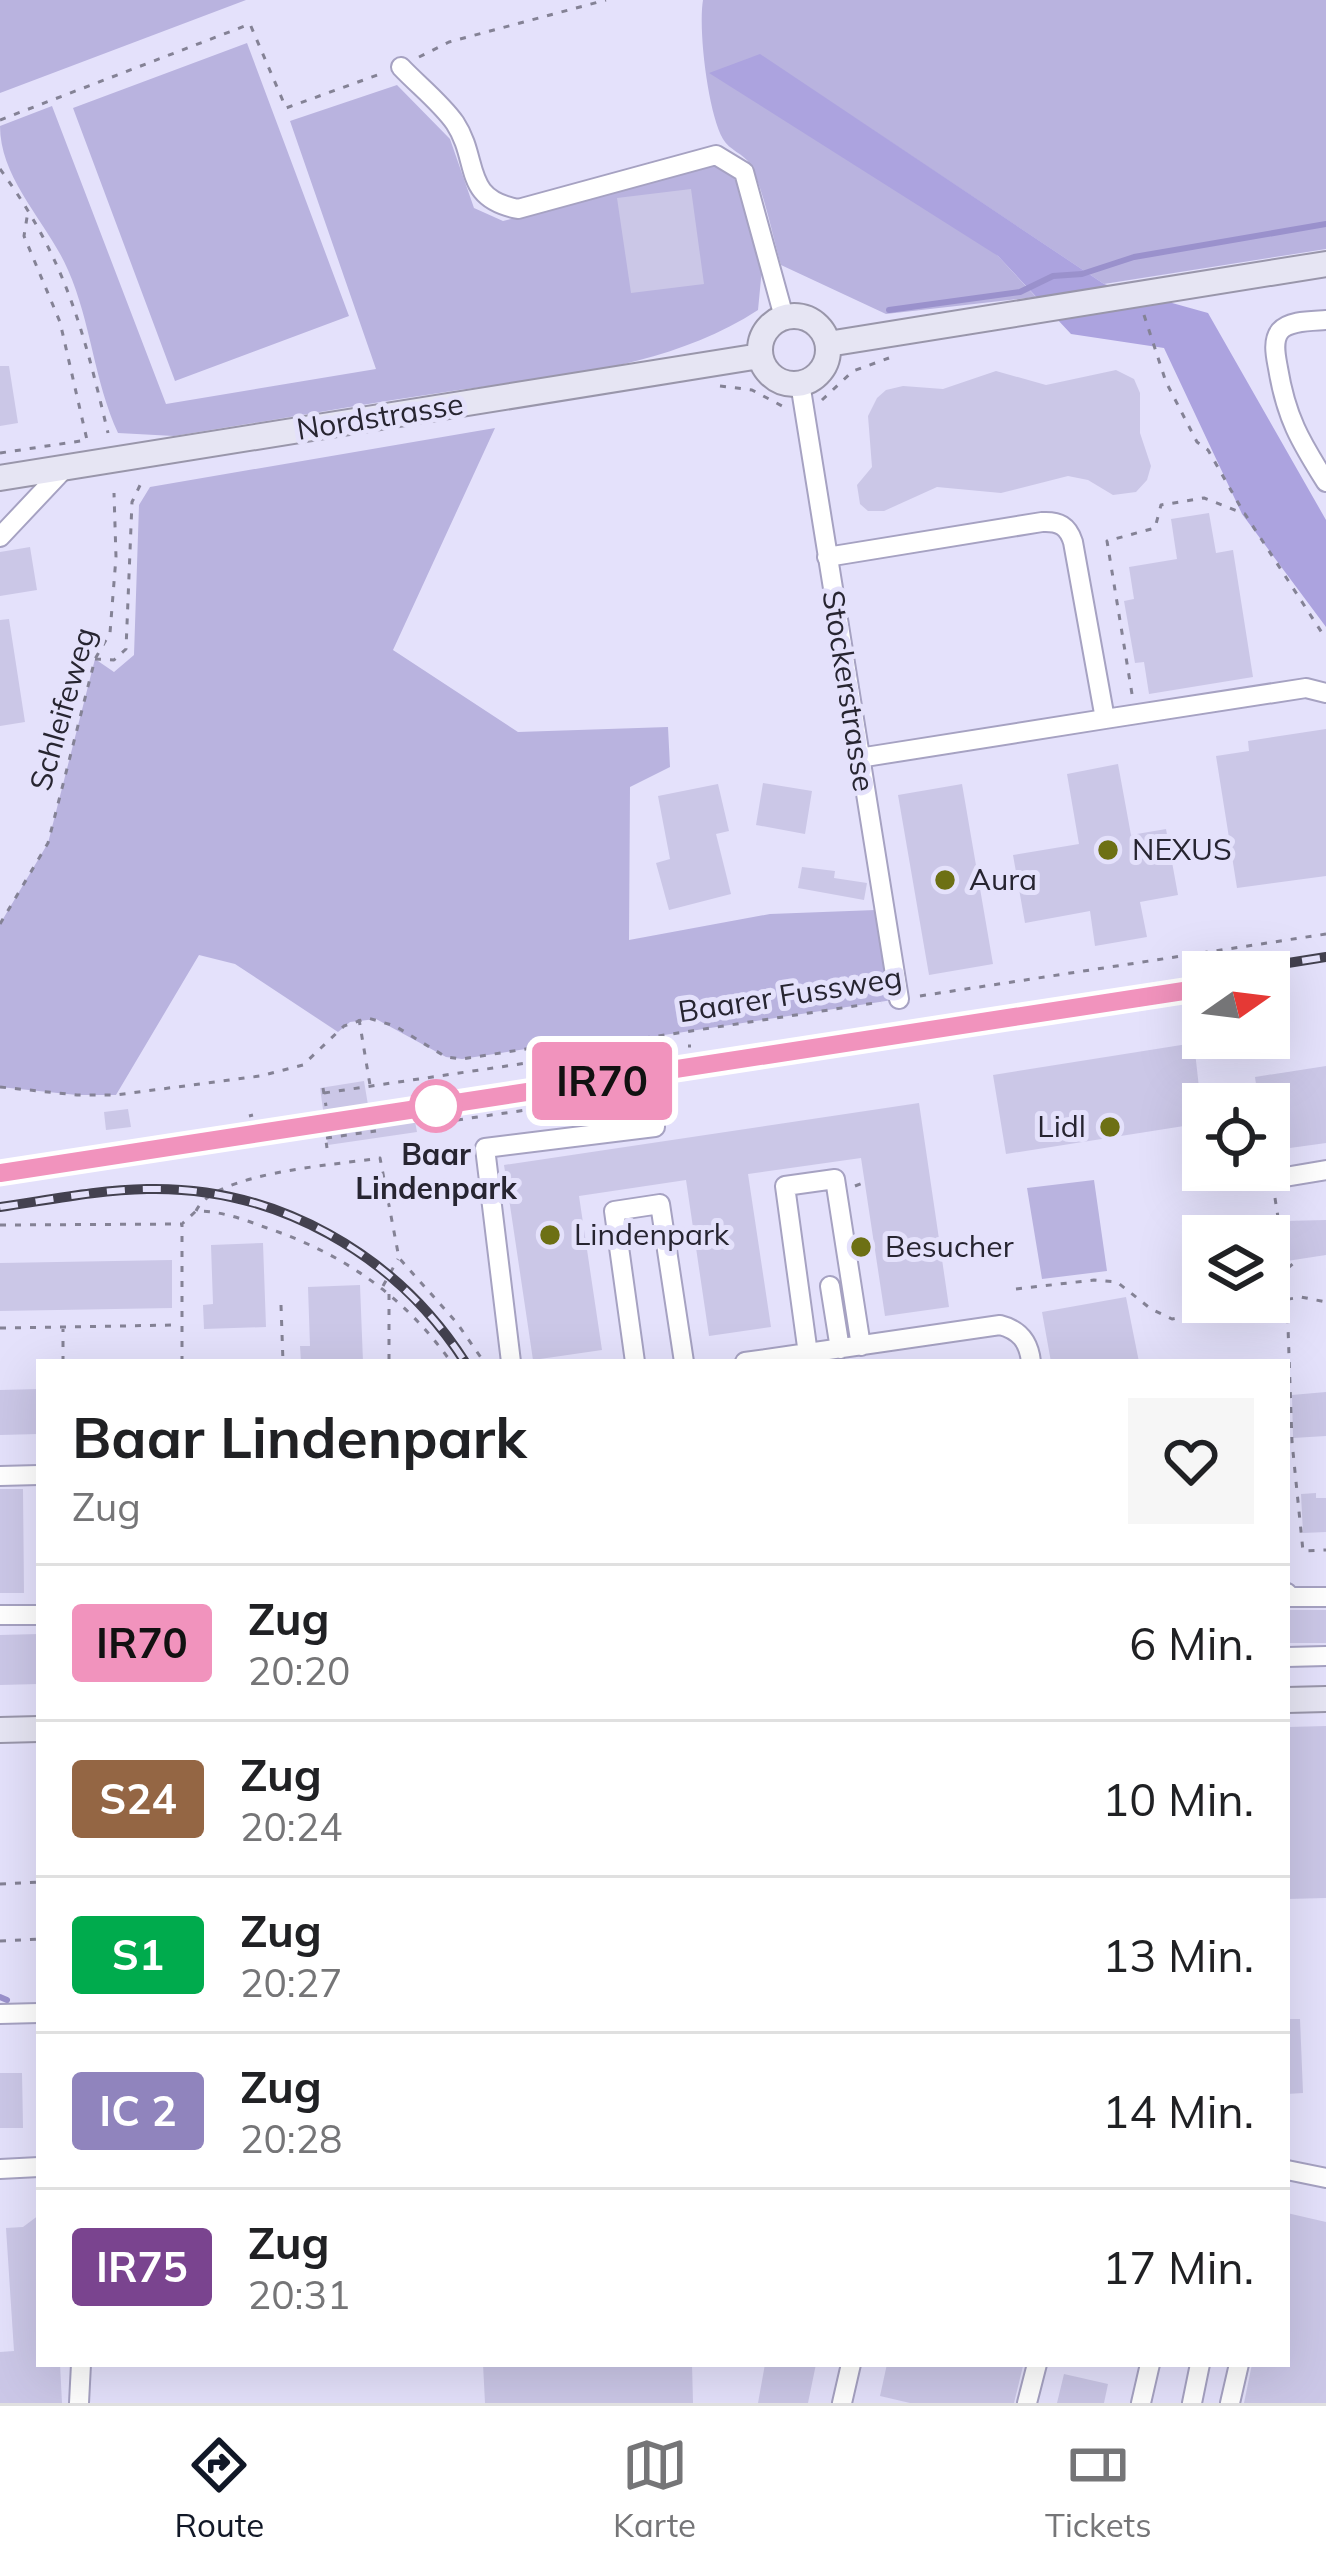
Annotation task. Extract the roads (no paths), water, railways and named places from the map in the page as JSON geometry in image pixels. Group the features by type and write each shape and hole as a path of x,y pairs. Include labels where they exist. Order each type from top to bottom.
{"main road":[{"path":"828,344 1326,264"},
{"path":"784,317 807,318 817,324 828,344 824,368 802,395 772,376 760,356 763,336 784,317"},
{"name":"Nordstrasse","path":"0,478 760,356"},
{"path":"1290,1700 1326,1700"},
{"path":"0,1730 36,1729"}],"street":[{"path":"401,67 455,124 481,193 499,205 518,208 716,154 744,172 784,317"},
{"path":"1326,320 1288,325 1279,332 1275,346 1285,409 1326,482"},
{"name":"Stockerstrasse","path":"802,395 898,999"},
{"path":"0,537 65,468"},
{"path":"827,557 1042,522 1060,524 1073,542 1105,719"},
{"path":"859,758 1306,688 1326,692"},
{"path":"512,1359 485,1148 655,1127"},
{"path":"1290,1176 1326,1171"},
{"path":"808,1354 785,1186 835,1179 861,1346"},
{"path":"635,1359 614,1211 660,1204 685,1359"},
{"path":"830,1286 840,1349"},
{"path":"769,1359 1000,1325 1024,1338 1030,1359"},
{"path":"0,1476 36,1475"},
{"path":"1290,1597 1326,1597"},
{"path":"0,1616 36,1615"},
{"path":"1290,1657 1326,1656"},
{"path":"0,2014 36,2013"},
{"path":"0,2168 36,2168"},
{"path":"1290,2171 1326,2178"},
{"path":"79,2403 81,2367"},
{"path":"850,2367 842,2401 863,2403"},
{"path":"1028,2403 1035,2367"},
{"path":"1141,2403 1149,2367"},
{"path":"1192,2403 1199,2367"},
{"path":"1230,2403 1238,2367"}],"waterway":[{"path":"889,310 1020,292 1053,276 1082,274 1134,257 1326,224"},
{"path":"0,1997 7,2000"}],"railway":[{"path":"1290,963 1326,957"},
{"path":"0,1173 1182,991"},
{"path":"0,1207 147,1189 195,1191 286,1214 368,1259 437,1323 463,1359"}],"train":[{"name":"IR70","path":"0,1173 1182,991"}],"place":[{"name":"NEXUS","path":"1108,850"},
{"name":"Aura","path":"945,880"},
{"name":"Baar Lindenpark","path":"436,1106"},
{"name":"Lidl","path":"1110,1127"},
{"name":"Lindenpark","path":"550,1235"},
{"name":"Besucher","path":"861,1247"}]}
